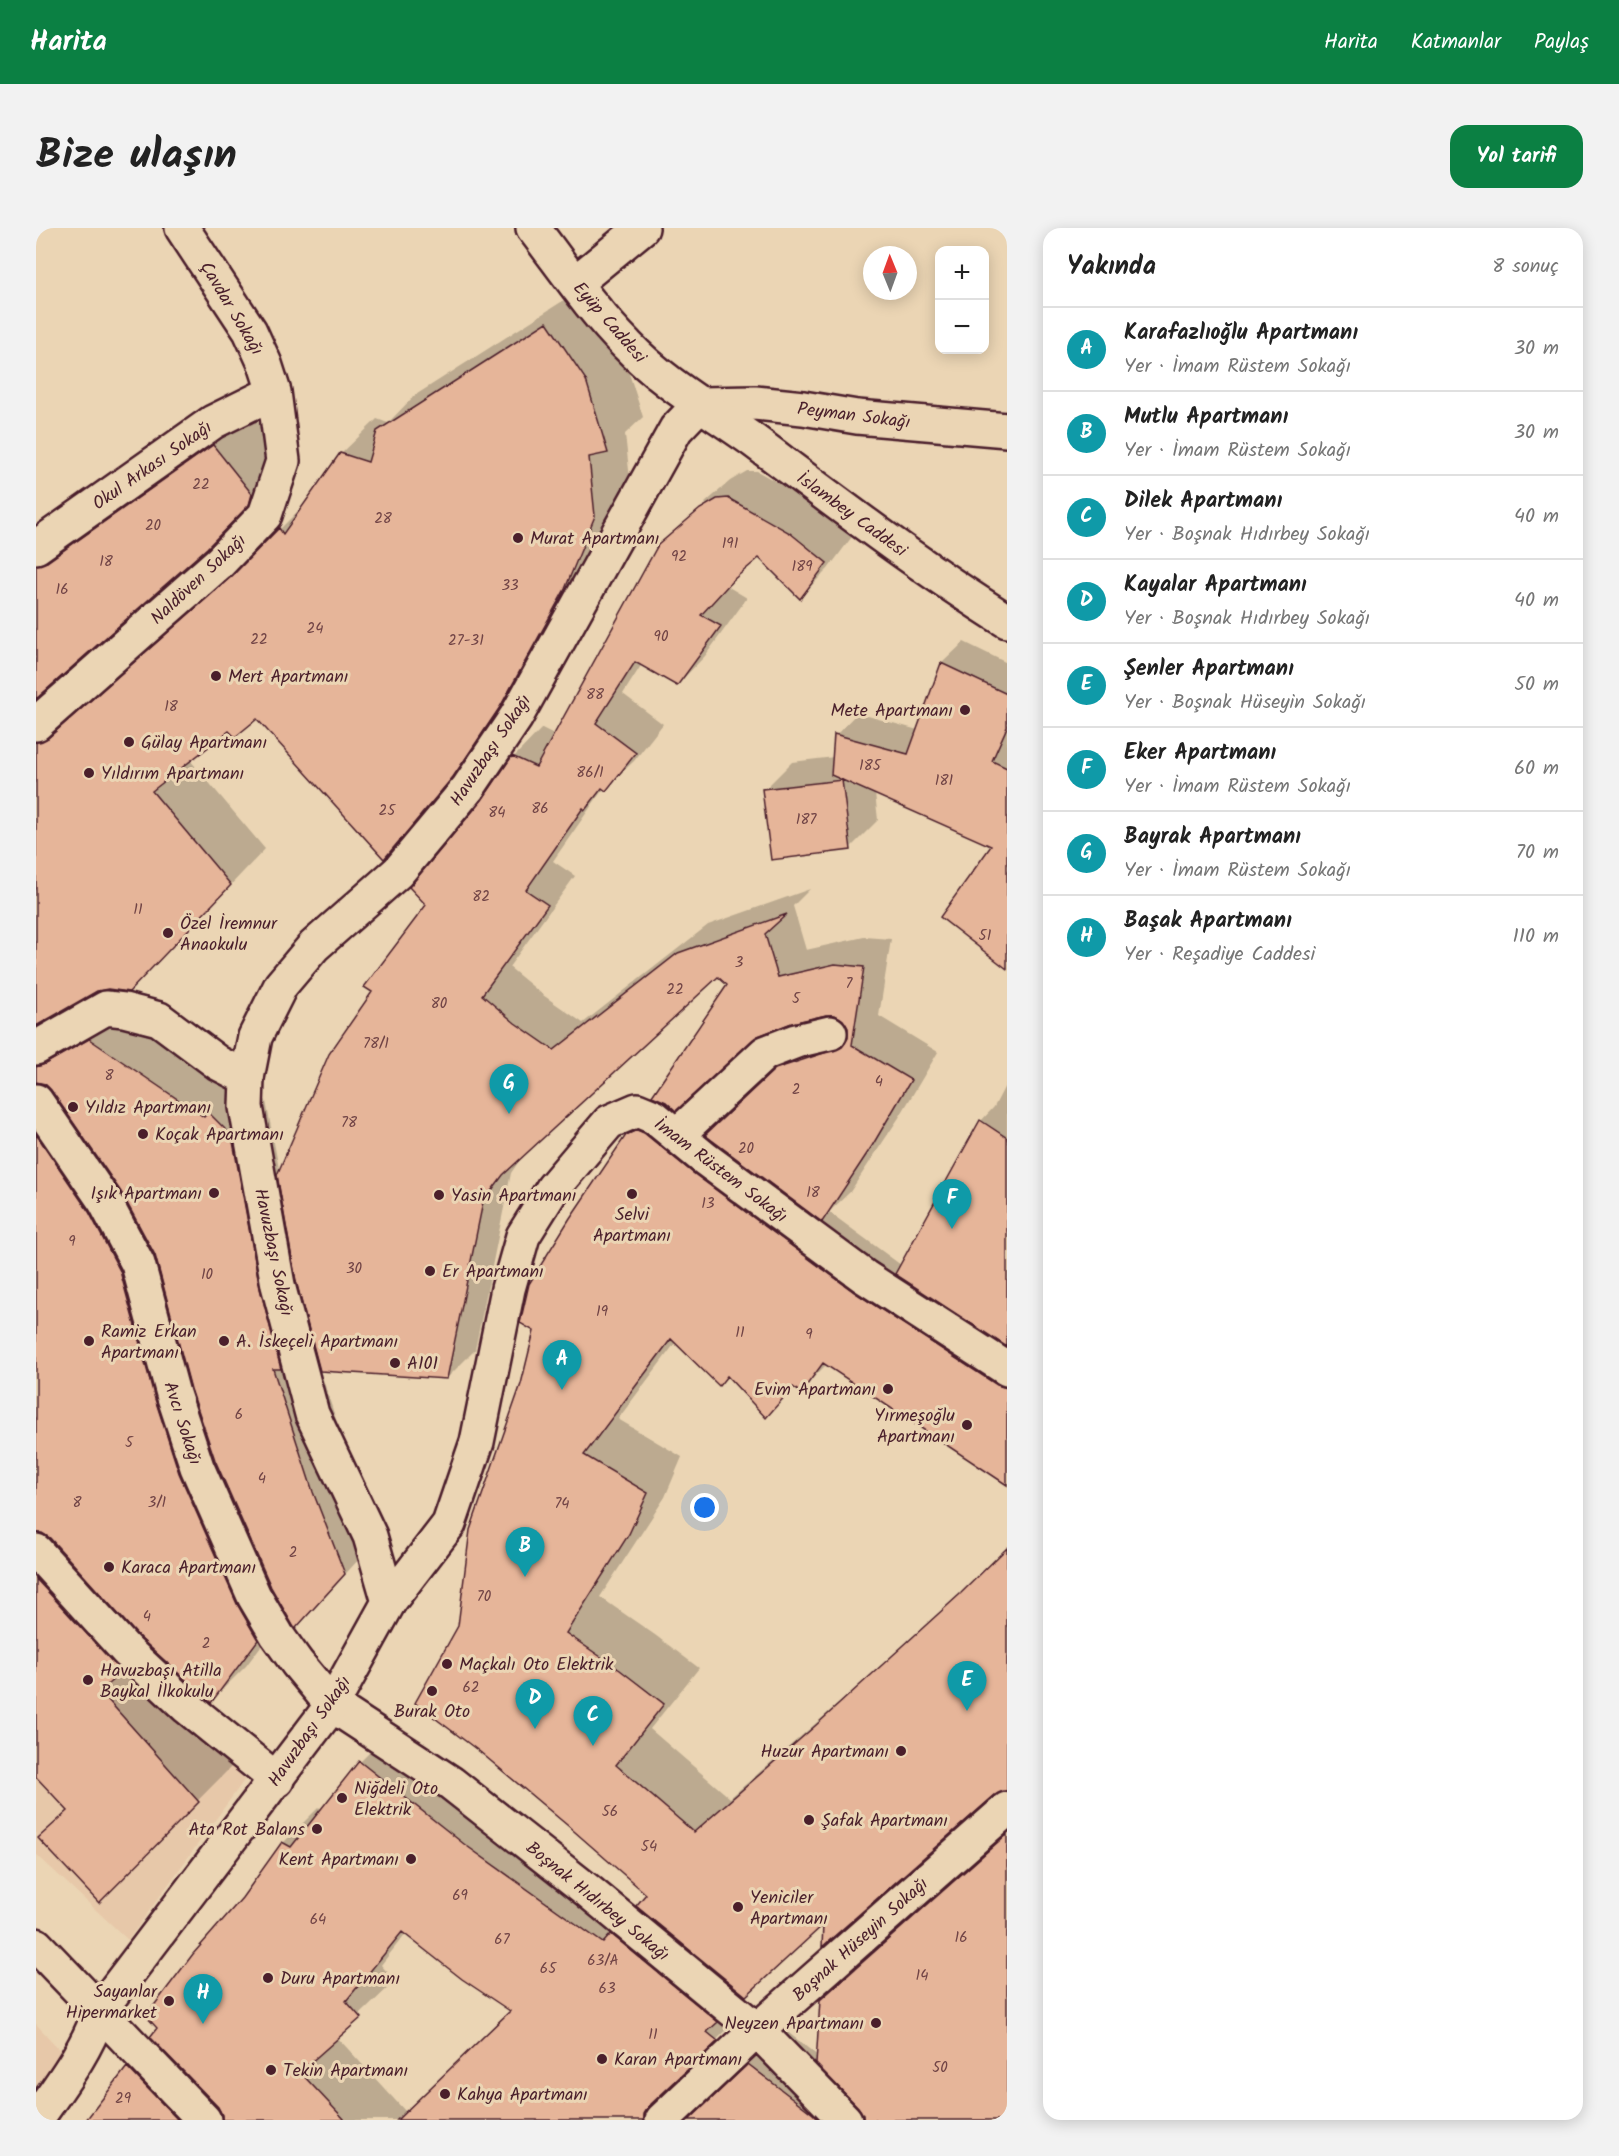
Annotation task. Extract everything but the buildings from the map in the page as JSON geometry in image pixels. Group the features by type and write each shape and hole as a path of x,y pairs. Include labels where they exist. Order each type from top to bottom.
{"street":[{"name":"Çavdar Sokağı","path":"182,228 250,331 265,364 274,393"},
{"name":"Eyüp Caddesi","path":"532,228 592,306 626,345 661,378 700,404"},
{"path":"575,283 642,228"},
{"name":"Okul Arkası Sokağı","path":"36,547 213,422 274,393"},
{"name":"Naldöven Sokağı","path":"36,724 220,562 265,515 283,461 274,393"},
{"name":"Peyman Sokağı","path":"700,404 755,403 869,418 1007,430"},
{"name":"İslambey Caddesi","path":"700,404 752,440 875,533 1007,621"},
{"name":"Havuzbaşı Sokağı","path":"36,2120 83,2050 94,2030 100,2010 332,1705 389,1602 370,1536 312,1414 278,1285 246,1107 246,1078 255,1037 281,985 314,946 398,872 468,788 516,717 676,429 700,404"},
{"path":"36,1048 106,1008 124,1010 159,1019 218,1063 246,1078"},
{"path":"677,1135 765,1053 796,1041 830,1034"},
{"name":"Avcı Sokağı","path":"36,1101 105,1202 138,1264 173,1394 197,1467 254,1596 297,1663 332,1705"},
{"name":"İmam Rüstem Sokağı","path":"389,1602 449,1524 477,1442 508,1289 523,1236 553,1188 609,1122 637,1110 654,1117 704,1158 865,1277 1007,1369"},
{"path":"36,1551 127,1651 187,1707 277,1780"},
{"name":"Boşnak Hıdırbey Sokağı","path":"332,1705 451,1783 587,1890 757,2030 845,2120"},
{"name":"Boşnak Hüseyin Sokağı","path":"662,2120 757,2030 1007,1809"},
{"path":"36,1945 204,2120"}],"shaded area":[{"name":"Havuzbaşı Atilla Baykal İlkokulu","path":"36,1581 245,1779 128,1940 36,1854"},
{"path":"36,2024 60,2050 55,2077 36,2103"}],"place":[{"name":"Murat Apartmanı","path":"518,538"},
{"name":"Mert Apartmanı","path":"216,676"},
{"name":"Mete Apartmanı","path":"965,710"},
{"name":"Gülay Apartmanı","path":"129,742"},
{"name":"Yıldırım Apartmanı","path":"89,773"},
{"name":"Özel İremnur Anaokulu","path":"168,933"},
{"name":"Yıldız Apartmanı","path":"73,1107"},
{"name":"Bayrak Apartmanı","path":"509,1114"},
{"name":"Koçak Apartmanı","path":"143,1134"},
{"name":"Işık Apartmanı","path":"214,1193"},
{"name":"Selvi Apartmanı","path":"632,1194"},
{"name":"Yasin Apartmanı","path":"439,1195"},
{"name":"Eker Apartmanı","path":"952,1229"},
{"name":"Er Apartmanı","path":"430,1271"},
{"name":"Ramiz Erkan Apartmanı","path":"89,1341"},
{"name":"A. İskeçeli Apartmanı","path":"224,1341"},
{"name":"A101","path":"395,1363"},
{"name":"Evim Apartmanı","path":"888,1389"},
{"name":"Karafazlıoğlu Apartmanı","path":"562,1390"},
{"name":"Yırmeşoğlu Apartmanı","path":"967,1425"},
{"name":"Karaca Apartmanı","path":"109,1567"},
{"name":"Mutlu Apartmanı","path":"525,1577"},
{"name":"Maçkalı Oto Elektrik","path":"447,1664"},
{"name":"Havuzbaşı Atilla Baykal İlkokulu","path":"88,1680"},
{"name":"Burak Oto","path":"432,1691"},
{"name":"Şenler Apartmanı","path":"967,1711"},
{"name":"Kayalar Apartmanı","path":"535,1729"},
{"name":"Dilek Apartmanı","path":"593,1746"},
{"name":"Huzur Apartmanı","path":"901,1751"},
{"name":"Niğdeli Oto Elektrik","path":"342,1798"},
{"name":"Şafak Apartmanı","path":"809,1820"},
{"name":"Ata Rot Balans","path":"317,1829"},
{"name":"Kent Apartmanı","path":"411,1859"},
{"name":"Yeniciler Apartmanı","path":"738,1907"},
{"name":"Duru Apartmanı","path":"268,1978"},
{"name":"Sayanlar Hipermarket","path":"169,2001"},
{"name":"Neyzen Apartmanı","path":"876,2023"},
{"name":"Başak Apartmanı","path":"203,2024"},
{"name":"Karan Apartmanı","path":"602,2059"},
{"name":"Tekin Apartmanı","path":"271,2070"},
{"name":"Kahya Apartmanı","path":"445,2094"}]}
